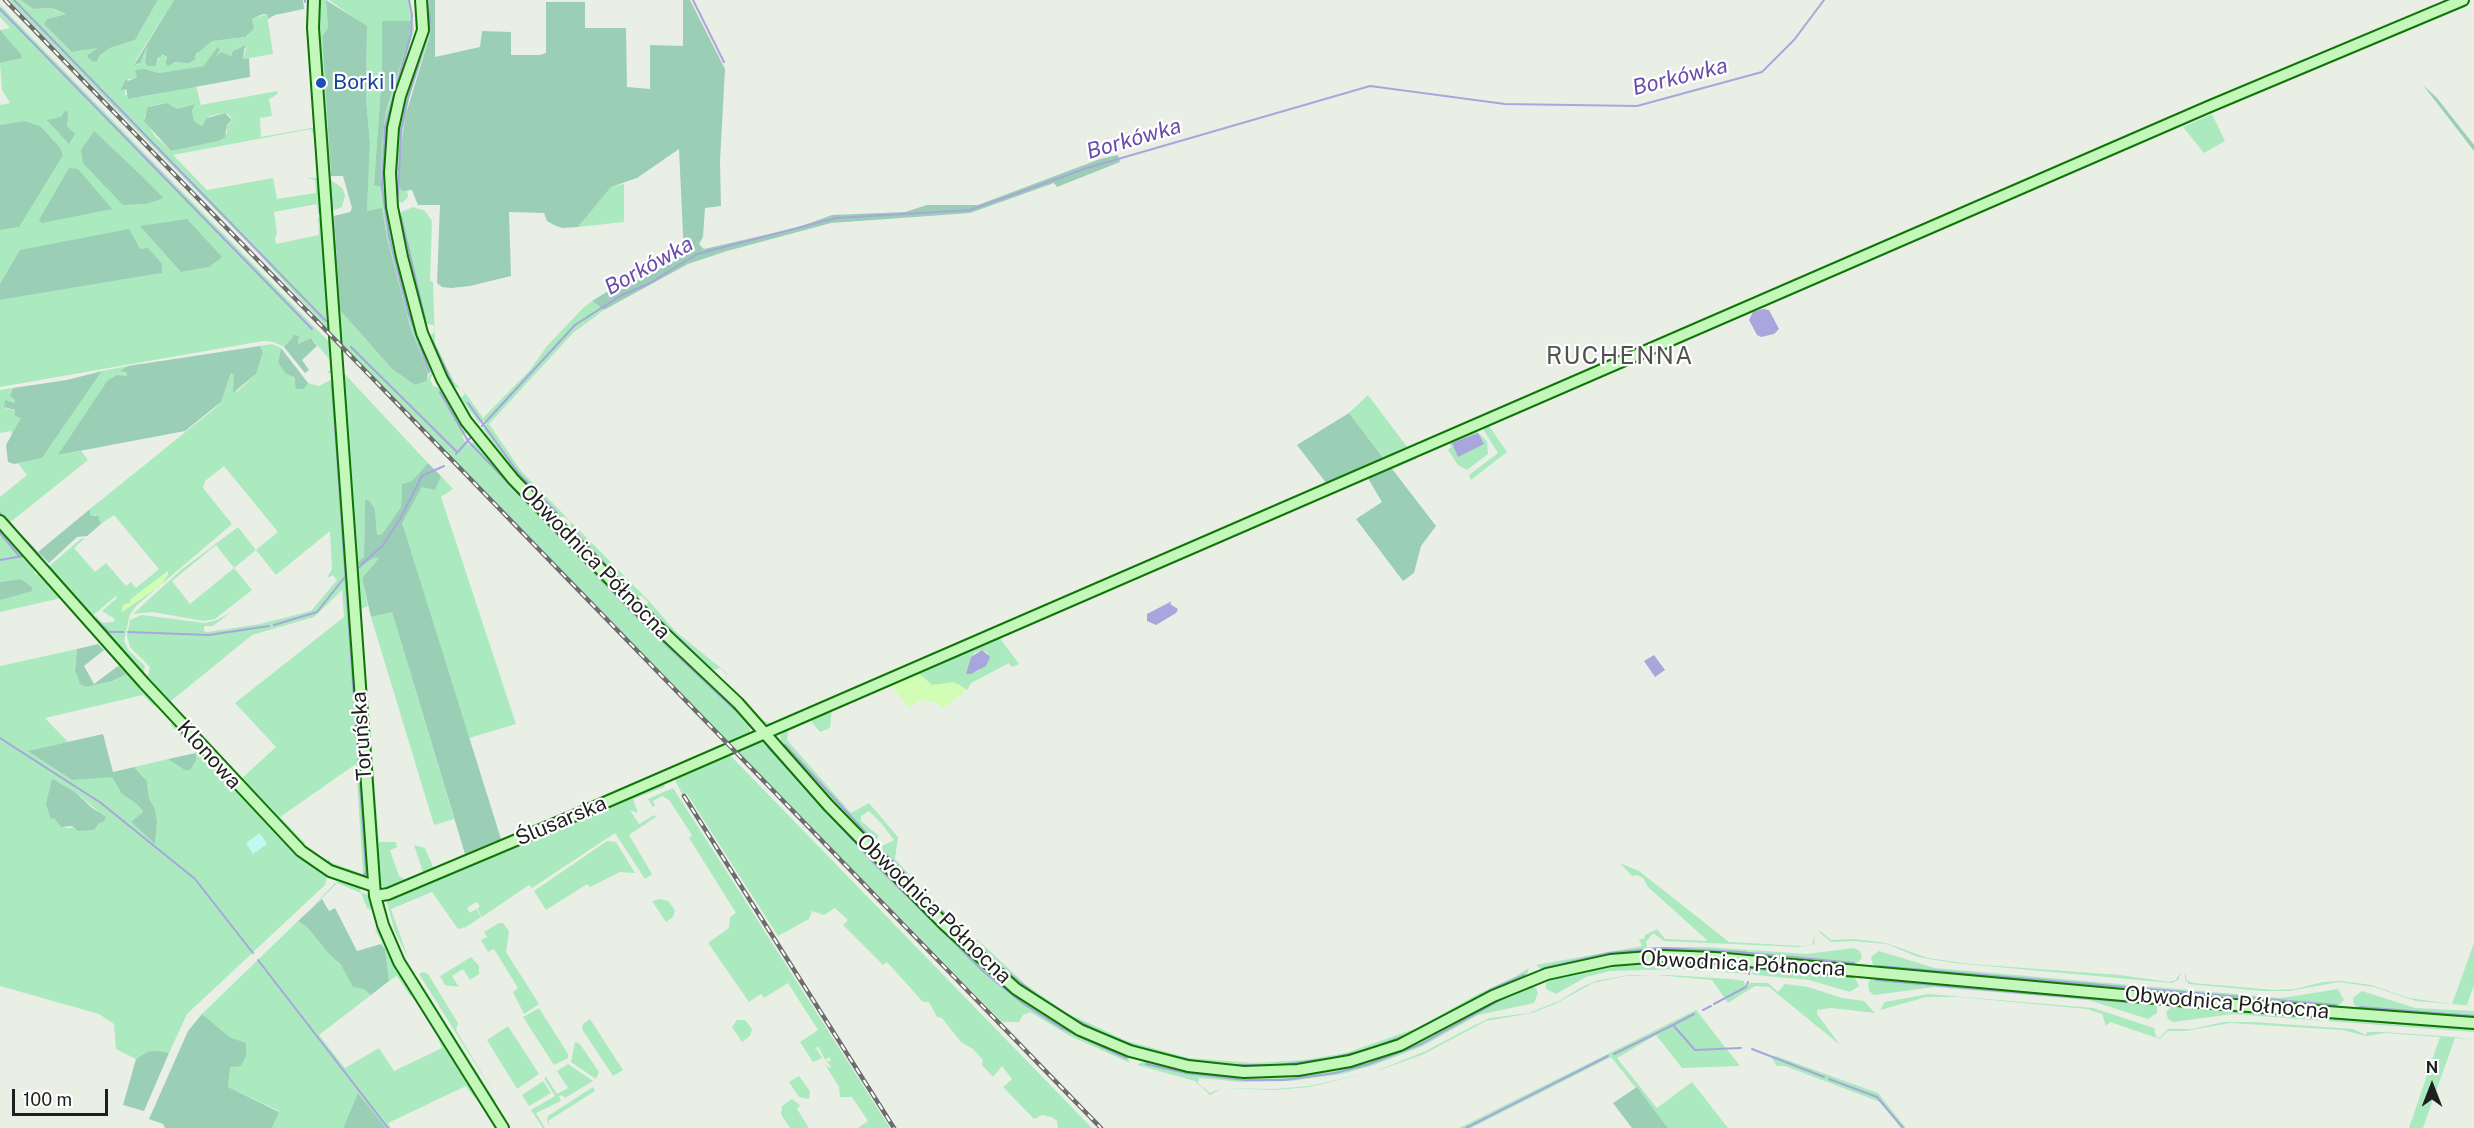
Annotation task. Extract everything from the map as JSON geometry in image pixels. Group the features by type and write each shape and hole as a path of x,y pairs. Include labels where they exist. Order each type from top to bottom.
{"street":[{"name":"Toruńska","path":"314,0 313,28 375,891 383,925 399,962 503,1128"},
{"name":"Obwodnica Północna","path":"414,0 418,40"},
{"name":"Obwodnica Północna","path":"421,0 424,18 396,114 390,158 390,187 396,234 415,309 442,379 466,420 502,467 645,615 722,687 828,805 928,908 1016,989 1062,1020 1105,1041 1147,1057 1188,1066 1237,1072 1281,1072 1350,1061 1417,1037 1493,996 1527,981 1576,966 1644,957 1723,959 2222,1004 2474,1023"},
{"name":"Ślusarska","path":"375,891 388,894 765,733 2208,107 2463,0"},
{"name":"Klonowa","path":"0,521 236,784 301,851 330,871 375,891"}],"shaded area":[{"path":"8,0 21,0 33,9 52,8 66,14 50,18 44,24 76,52 97,47 89,57 90,61 98,61 100,55 110,48 135,40 158,0 174,0 134,64 138,65 147,45 145,60 156,66 160,56 166,56 165,62 194,61 199,49 212,41 247,37 253,26 252,19 267,14 273,54 243,59 246,49 242,46 233,51 231,56 221,52 216,56 220,48 216,48 205,66 159,73 147,70 137,77 126,80 120,91 125,89 125,95 141,97 196,86 201,105 277,91 278,94 269,99 272,116 260,118 261,137 317,127 313,134 311,129 173,155 207,190 273,178 277,199 316,193 315,180 307,178 319,178 322,213 315,214 318,213 317,204 274,212 277,233 275,238 276,244 319,235 318,218 323,221 331,333 256,251","holes":["167,103 177,109 195,104 192,111 194,121 202,126 209,116 223,113 228,114 233,120 227,126 227,133 219,141 171,151 155,136 144,118 150,106"]},
{"path":"21,0 158,0 135,40 110,48 100,55 97,62 91,61 87,56 97,48 72,52 44,24 47,19 66,14 51,8 33,9"},
{"path":"174,0 303,0 304,9 275,15 268,19 267,14 263,14 252,19 254,28 246,37 212,41 196,54 195,60 188,63 175,62 168,66 165,62 167,57 163,55 158,58 156,66 148,66 145,62 147,46 140,63 134,65"},
{"path":"319,0 326,0 328,28 322,36 331,176 327,172 317,17"},
{"path":"326,0 367,26 366,99 370,143 367,211 382,208 387,237 410,326 428,373 427,381 415,385 392,369 340,310 334,216 350,212 352,208 343,176 331,176 322,36 328,28"},
{"path":"329,0 410,0 414,30 396,95 387,208 414,324 434,372 430,379 433,386 441,388 467,432 462,436 465,442 470,445 474,442 627,603 735,707 749,724 750,732 731,745 338,340 331,222 334,216 340,310 392,369 415,385 427,381 431,372 424,365 410,326 382,209 367,211 370,143 366,99 367,27","holes":["382,21 411,21 409,39 386,111 382,143 381,186 374,184 382,71"]},
{"path":"425,0 429,0 430,35 409,99 403,130 399,187 407,190 408,197 402,203 397,200 395,173 398,129"},
{"path":"429,0 435,0 435,57 480,47 482,31 511,32 511,55 546,53 546,2 585,2 585,28 626,28 627,87 650,89 650,45 683,46 683,0 690,0 725,69 720,161 721,206 705,208 703,237 699,244 704,249 796,228 832,215 905,212 927,205 978,205 1100,159 1118,155 1120,162 1057,187 1054,183 970,213 831,223 727,251 688,264 604,310 592,301 621,283 642,279 684,255 679,149 637,178 611,187 578,227 562,228 554,225 547,221 544,213 509,212 511,276 470,286 442,287 437,283 440,205 418,205 412,190 402,191 399,187 405,117 430,35"},
{"path":"0,5 332,345 333,373 327,373 330,370 329,359 311,338 298,344 299,339 292,337 284,347 274,342 263,341 0,387 0,300 162,273 0,284 0,230 19,227 40,126 25,121 0,125 0,105 10,103 2,90 0,63 21,58 21,54 0,30 10,28 0,17","holes":["94,132 142,176 164,198 147,204 123,205","141,226 209,267 181,272"]},
{"path":"382,21 411,21 409,39 386,111 382,143 381,187 374,185 382,71"},
{"path":"0,30 21,54 22,58 0,63"},
{"path":"245,45 243,59 249,58 250,77 128,99 126,89 120,91 126,79 128,81 137,77 135,70 144,69 159,73 204,66 217,47 220,49 216,56 221,52 231,56 233,51"},
{"path":"2423,85 2437,98 2474,145 2474,151"},
{"path":"167,103 177,109 195,104 192,111 194,121 202,126 207,118 225,113 232,120 227,125 225,137 219,141 171,151 144,121 148,107"},
{"path":"65,111 68,112 67,126 75,134 69,144 47,120 61,117"},
{"path":"2212,114 2225,141 2204,153 2183,127"},
{"path":"25,121 40,126 60,148 63,155 19,227 0,230 0,125"},
{"path":"94,131 164,198 147,204 123,205 83,163 81,150"},
{"path":"69,168 78,169 112,209 42,223 39,220"},
{"path":"331,180 342,188 345,195 342,207 334,210 331,209"},
{"path":"624,184 624,222 578,227 611,187"},
{"path":"413,207 425,211 432,221 430,281 433,282 435,343 454,382 460,388 451,387 430,341 434,325 423,321 401,233 399,213"},
{"path":"187,219 222,257 209,267 181,272 140,226"},
{"path":"129,229 140,249 148,248 162,264 162,273 0,300 0,284 20,250"},
{"path":"592,301 604,310 573,333 489,424 522,472 649,601 676,632 727,673 725,681 726,673 720,668 714,670 709,668 665,628 649,612 651,610 646,609 648,602 642,596 633,597 570,531 571,522 565,517 556,517 517,476 483,429 487,423 484,421 479,423 461,398 465,394 460,388 466,394 483,418 530,370 547,346 583,308"},
{"path":"1769,310 1779,329 1774,334 1761,337 1757,335 1749,320 1753,312"},
{"path":"294,335 299,336 298,344 311,338 317,346 302,360 309,370 305,373 284,347"},
{"path":"272,344 281,348 278,363 286,374 293,376 294,381 302,390 308,383 319,386 334,378 368,871 363,878 330,868 327,858 332,863 363,874 356,764 280,817 305,843 301,846 302,841 240,780 276,747 235,703 344,617 342,590 314,617 252,635 171,701 177,711 147,680 150,667 130,647 127,636 130,620 142,615 205,623 217,620 231,612 213,626 204,626 204,631 207,632 260,624 311,611 337,580 333,575 327,578 332,569 330,531 276,575 256,550 278,532 224,466 205,481 203,488 232,524 137,605 130,614 124,641 129,651 145,666 143,675 93,620 96,616 103,623 113,622 115,619 102,611 117,598 116,596 91,617 48,567 82,538 84,539 74,548 95,572 106,563 126,586 131,582 136,588 159,569 114,515 101,524 96,515 90,515 90,509 214,409 221,402 231,373 234,375 236,392 241,388 256,374 263,354 260,346","holes":["168,571 159,586 122,612 123,605 130,603 131,599"]},
{"path":"260,346 263,353 256,374 233,393 234,375 231,373 221,402 185,431 58,455 107,381 116,375 127,376 127,373 120,371 128,366"},
{"path":"281,348 308,383 304,389 296,389 294,377 286,374 278,363"},
{"path":"128,366 121,372 127,373 127,376 115,375 107,381 59,455 81,451 88,460 8,524 0,517 0,497 27,475 18,463 42,458 102,371"},
{"path":"340,369 428,463 412,481 402,485 401,507 382,534 377,535 375,509 369,500 365,500 364,557 357,564 363,565 374,558 379,558 362,578 368,606 361,609 379,842 396,842 397,847 390,850 399,876 408,881 423,872 414,845 425,848 434,869 540,823 540,827 392,889 381,886 376,875"},
{"path":"102,371 42,458 14,464 8,462 6,445 21,418 15,416 15,410 4,407 5,400 14,403 15,400 10,396 13,388 67,380"},
{"path":"13,388 10,396 15,400 13,404 5,401 5,408 16,411 15,414 21,418 20,424 12,435 11,431 0,433 0,390"},
{"path":"1368,395 1416,459 1393,469 1349,413"},
{"path":"1349,413 1436,526 1421,546 1414,573 1403,581 1356,519 1382,502 1362,468 1327,484 1297,445"},
{"path":"1489,426 1507,452 1471,480 1469,475 1498,453 1483,429"},
{"path":"1475,430 1487,441 1488,454 1467,470 1458,465 1448,450 1451,447 1449,441"},
{"path":"1478,433 1484,444 1458,457 1452,443"},
{"path":"428,463 441,476 435,490 422,487 402,523 501,839 465,854 392,612 371,617 362,578 379,558 374,558 363,565 356,564 364,557 365,500 369,500 375,509 377,535 382,534 401,507 402,484 412,481"},
{"path":"441,476 453,489 441,497 516,724 469,738 401,523 422,487 436,482"},
{"path":"90,509 90,515 98,516 101,524 87,536 77,537 49,563 38,552"},
{"path":"238,527 256,550 234,568 252,590 215,619 203,621 153,612 133,614 181,570","holes":["216,545 234,568 190,604 172,581"]},
{"path":"0,529 36,570 34,572 36,575 39,573 61,598 0,612 0,600 32,587 21,579 0,582"},
{"path":"21,579 32,587 32,591 0,600 0,582"},
{"path":"1172,601 1170,604 1178,609 1176,613 1156,625 1147,621 1147,614"},
{"path":"392,612 454,819 434,825 371,617"},
{"path":"999,637 1019,664 1012,667 1009,663 971,683 967,690 958,684 932,685 918,673","holes":["982,650 988,653 979,671 966,674 974,653"]},
{"path":"98,644 104,650 84,666 94,684 118,666 126,674 113,681 86,687 80,684 75,671 77,649"},
{"path":"77,649 75,671 78,680 86,687 114,681 125,674 118,666 125,667 157,702 154,706 143,695 45,718 68,742 29,751 72,780 112,776 122,794 138,805 143,813 131,822 155,843 157,821 155,809 149,798 148,786 144,777 134,767 168,759 193,763 196,753 170,724 175,723 268,825 327,876 325,885 187,1014 169,1053 147,1052 136,1059 116,1049 114,1024 99,1014 0,986 0,666","holes":["56,782 75,792 98,811 99,823 96,826 66,828 54,818"]},
{"path":"982,650 990,657 986,666 971,674 966,674 971,657"},
{"path":"1654,655 1665,670 1655,677 1644,661"},
{"path":"725,682 763,721 770,723 790,717 771,725 763,722"},
{"path":"832,707 830,728 820,732 811,721 788,731 787,740 851,813 869,803 898,837 895,859 970,938 979,941 1025,984 1067,1013 1127,1041 1189,1058 1254,1063 1304,1060 1346,1053 1417,1028 1529,968 1526,977 1491,992 1431,1026 1366,1052 1332,1060 1280,1067 1230,1067 1189,1062 1132,1047 1065,1016 984,957 985,948 979,942 970,943 883,855 882,846 894,840 881,823 869,811 861,816 861,821 879,836 876,840 869,840 870,835 864,829 861,831 834,804 782,745 780,735 794,723"},
{"path":"103,734 113,772 134,767 147,781 149,798 155,809 157,821 155,844 131,822 143,812 138,805 122,794 112,777 72,780 28,751"},
{"path":"761,741 769,745 854,840 852,843 856,842 985,969 1044,1014 1078,1034 1127,1055 1130,1063 1070,1036 1030,1012 1023,1015 1019,1022 1002,1022 735,749"},
{"path":"727,752 1092,1128 1058,1128 1057,1121 1052,1117 1042,1115 1034,1119 1003,1087 1012,1079 1002,1066 993,1077 982,1065 983,1060 973,1049 961,1042 942,1018 937,1017 929,1002 923,1002 887,962 883,965 843,925 848,920 835,908 824,915 812,911 809,919 778,936 687,794 683,796 675,780 676,776"},
{"path":"196,753 196,760 190,770 185,770 168,759"},
{"path":"52,779 75,792 106,817 103,822 99,823 94,830 78,831 72,826 61,827 54,818 51,819 46,804"},
{"path":"665,781 664,787 633,799 638,813 630,810 639,824 654,815 656,817 629,835 652,874 645,879 615,833 532,888 529,885 482,917 477,909 480,906 476,902 467,908 470,913 476,909 481,917 466,927 458,929 432,892 391,909 408,958 394,929 386,899"},
{"path":"673,788 890,1128 858,1128 868,1121 852,1097 840,1097 839,1087 824,1063 829,1068 831,1067 826,1061 831,1061 829,1057 825,1060 818,1046 816,1048 822,1058 813,1062 800,1042 818,1030 788,983 764,998 761,994 749,1002 708,943 729,928 730,917 736,913 689,838 692,835 669,800 662,796 653,801 655,806 653,807 648,799 641,802"},
{"path":"260,833 267,844 253,854 246,843"},
{"path":"607,841 616,842 635,873 620,872 590,887 587,884 546,910 534,891"},
{"path":"1620,863 1639,871 1729,942 1803,946 1812,944 1815,935 1814,944 1799,947 1664,941 1653,933 1646,942 1647,947 1707,947 1807,954 1854,948 1860,951 1862,958 1854,966 1756,957 1756,952 1747,951 1746,956 1662,951 1593,958 1543,971 1536,965 1642,946 1639,939 1644,939 1645,935 1657,929 1665,939 1708,941 1648,887 1643,878 1637,875 1632,876"},
{"path":"349,882 360,888 361,893 337,883 306,914 335,883"},
{"path":"361,893 367,894 372,903 371,910 367,908"},
{"path":"322,899 329,911 335,908 357,951 381,944 385,949 389,981 371,995 364,989 353,987 341,965 307,927 298,921"},
{"path":"660,899 668,901 675,910 673,917 666,922 652,901"},
{"path":"298,921 307,927 329,954 371,995 319,1035 345,1068 379,1048 394,1071 442,1048 438,1039 451,1053 473,1091 475,1099 466,1086 388,1123 391,1128 386,1128 358,1093 343,1128 272,1128 279,1111 228,1087 231,1038 202,1014"},
{"path":"503,923 509,931 506,952 539,1004 524,1014 513,992 518,988 494,949 488,952 481,940 487,937 484,932"},
{"path":"375,929 380,929 396,968 413,993 411,997 397,976 389,981 385,949"},
{"path":"1820,931 1831,940 1855,939 1886,943 1928,958 1970,964 2120,975 2169,982 2176,980 2181,973 2178,980 2172,983 1954,963 1918,957 1887,944 1854,941 1831,942 1819,932 1815,935"},
{"path":"2474,943 2474,985 2467,1005 2474,1006 2416,1001 2374,987 2339,982 2289,991 2263,991 2189,984 2185,980 2186,974 2186,980 2193,983 2274,990 2342,981 2371,985 2409,998 2452,1004"},
{"path":"1879,951 1935,968 2282,998 2338,989 2344,1000 2336,1008 1878,968 1873,965 1871,957"},
{"path":"471,957 479,966 479,974 470,980 463,969 452,976 459,987 445,985 440,976"},
{"path":"1645,961 1745,966 1747,974 1685,969 1610,971 1586,977 1556,994 1546,989 1546,983 1552,978 1594,967"},
{"path":"1755,967 1854,976 1859,986 1850,992 1809,980 1755,975 1752,974"},
{"path":"423,972 428,974 458,1023 456,1030 498,1100 419,974"},
{"path":"1629,975 1656,975 1626,976 1593,983 1555,1004 1532,1013 1486,1021 1424,1054 1376,1071 1426,1051 1490,1018 1529,1013 1559,1001 1596,981"},
{"path":"1656,975 1731,979 1744,981 1746,988 1750,983 1768,983 1778,992 1785,984 1808,987 1842,998 1864,1001 1875,1013 1831,1008 1817,1010 1817,1014 1840,1045 1769,987 1755,986 1728,1003 1712,980"},
{"path":"417,977 496,1102 493,1103 416,982"},
{"path":"1871,978 2152,1002 2157,1007 2157,1013 2148,1019 2088,1000 1934,987 1874,995 1869,991 1868,984"},
{"path":"1526,987 1536,988 1538,993 1534,1003 1478,1015 1423,1046 1374,1065 1342,1074 1291,1081 1242,1082 1199,1078 1198,1083 1210,1093 1223,1088 1210,1095 1195,1081 1137,1065 1144,1061 1187,1071 1244,1077 1281,1076 1334,1069 1419,1042 1495,1000"},
{"path":"2362,991 2415,1008 2474,1011 2474,1018 2359,1009 2354,1005 2353,998"},
{"path":"1928,994 2093,1008 2154,1028 2156,1037 2160,1038 2168,1029 2192,1029 2223,1022 2252,1022 2353,1029 2366,1035 2367,1032 2384,1032 2455,1037 2474,1040 2455,1038 2423,1128 2409,1128 2440,1037 2385,1033 2366,1036 2342,1030 2230,1023 2185,1031 2168,1031 2160,1039 2110,1022 2106,1026 2102,1014 2087,1009 1959,997 1926,997 1880,1010 1885,1002"},
{"path":"2174,1004 2474,1027 2474,1032 2233,1014 2173,1022 2168,1019 2166,1012"},
{"path":"539,1008 568,1054 568,1058 554,1065 523,1017"},
{"path":"1696,1010 1740,1066 1682,1068 1656,1035 1617,1058 1657,1108 1692,1082 1728,1128 1668,1128 1611,1057 1471,1128 1459,1128"},
{"path":"202,1014 231,1038 246,1043 246,1056 241,1066 230,1067 228,1087 279,1112 272,1128 165,1128 163,1124 149,1119 188,1031"},
{"path":"590,1019 623,1070 613,1076 582,1029 583,1024"},
{"path":"737,1020 745,1020 752,1029 750,1036 742,1042 732,1027"},
{"path":"508,1026 539,1074 517,1089 487,1040"},
{"path":"575,1042 580,1044 599,1072 596,1079 571,1062"},
{"path":"147,1052 169,1053 144,1111 123,1105 136,1059"},
{"path":"1776,1056 1878,1093 1906,1128 1901,1128 1880,1102 1785,1066 1777,1066 1771,1057"},
{"path":"568,1064 593,1081 565,1098 562,1095 559,1097 561,1101 536,1113 545,1128 543,1128 531,1110 555,1096 544,1078 546,1077 557,1094 568,1088 557,1071"},
{"path":"1374,1071 1310,1087 1274,1090 1223,1088 1274,1089 1310,1086"},
{"path":"799,1076 810,1091 809,1099 799,1097 789,1082"},
{"path":"543,1081 551,1093 529,1106 522,1095"},
{"path":"593,1087 595,1091 548,1121 551,1128 547,1121 548,1116"},
{"path":"1637,1087 1668,1128 1632,1128 1613,1103"},
{"path":"358,1093 386,1128 343,1128"},
{"path":"792,1099 800,1105 797,1109 809,1128 790,1128 781,1114 782,1106"}],"sand":[{"path":"168,571 168,575 160,586 122,612 123,605 130,603 131,599"},
{"path":"918,673 932,685 954,682 967,690 942,709 937,703 920,700 909,708 891,685"}],"waterway":[{"path":"14,0 326,321"},
{"path":"319,12 320,0"},
{"path":"409,0 412,15 411,34 385,127 382,187 389,236 408,312 429,372"},
{"path":"398,195 401,130 408,98 428,34 430,20 427,0"},
{"path":"693,0 724,62"},
{"name":"Borkówka","path":"482,426 575,325 620,296 650,283 697,254 836,218 970,210 1087,168 1370,86 1505,104 1637,106 1762,72 1794,40 1824,0"},
{"path":"0,9 312,329"},
{"path":"318,18 329,172"},
{"path":"330,184 332,207"},
{"path":"401,217 425,319"},
{"path":"333,221 339,309"},
{"path":"432,340 453,385"},
{"path":"351,347 457,452"},
{"path":"332,384 366,870 365,875 360,876"},
{"path":"440,392 468,441"},
{"path":"468,403 519,474 557,513"},
{"name":"Borkówka","path":"456,454 471,437"},
{"path":"468,441 640,620 734,709"},
{"name":"Borkówka","path":"357,569 383,545 400,519 422,476 444,466"},
{"path":"573,530 634,595"},
{"path":"16,531 33,548"},
{"path":"0,533 20,557"},
{"name":"Borkówka","path":"34,549 45,563"},
{"name":"Borkówka","path":"0,560 22,556"},
{"name":"Borkówka","path":"49,567 91,615"},
{"name":"Borkówka","path":"274,625 317,612 344,578"},
{"path":"649,610 710,668"},
{"name":"Borkówka","path":"95,619 109,632 123,632"},
{"name":"Borkówka","path":"128,632 209,635 269,626"},
{"path":"118,645 123,651"},
{"path":"137,666 143,674"},
{"path":"148,680 160,692"},
{"path":"0,738 101,803 195,879 253,953"},
{"path":"785,745 868,835"},
{"path":"768,747 874,863 984,972 1024,1004 1060,1027 1126,1058"},
{"path":"885,853 971,941"},
{"path":"1544,968 1609,953 1663,948 1740,952 1854,963"},
{"path":"986,955 1040,998"},
{"path":"258,960 388,1128"},
{"path":"1639,963 1699,964 1852,977"},
{"path":"1606,966 1622,964"},
{"path":"1878,966 2336,1005"},
{"path":"1749,974 1750,967"},
{"path":"1451,1012 1490,990 1524,975"},
{"path":"1550,979 1560,976"},
{"path":"1876,980 2151,1004"},
{"path":"1714,1004 1746,987 1748,982"},
{"path":"1146,1064 1186,1073 1245,1080 1284,1080 1335,1073 1369,1064 1421,1044 1513,993"},
{"path":"1703,1010 1711,1006"},
{"path":"2174,1006 2474,1029"},
{"path":"2360,1007 2474,1016"},
{"path":"1673,1025 1694,1014"},
{"path":"1068,1016 1108,1036 1145,1050"},
{"path":"1614,1054 1673,1025 1695,1050 1741,1048"},
{"path":"1227,1065 1280,1065 1332,1058 1366,1050 1415,1032"},
{"path":"1752,1049 1824,1077"},
{"path":"1466,1128 1608,1056"},
{"path":"1180,1058 1201,1062"},
{"path":"1829,1079 1877,1097 1903,1128"}],"railway":[{"path":"5,0 1101,1128"},
{"path":"684,796 894,1128"}],"place":[{"name":"Borki I","path":"321,83"}],"district":[{"name":"RUCHENNA","path":"1620,357"}]}
